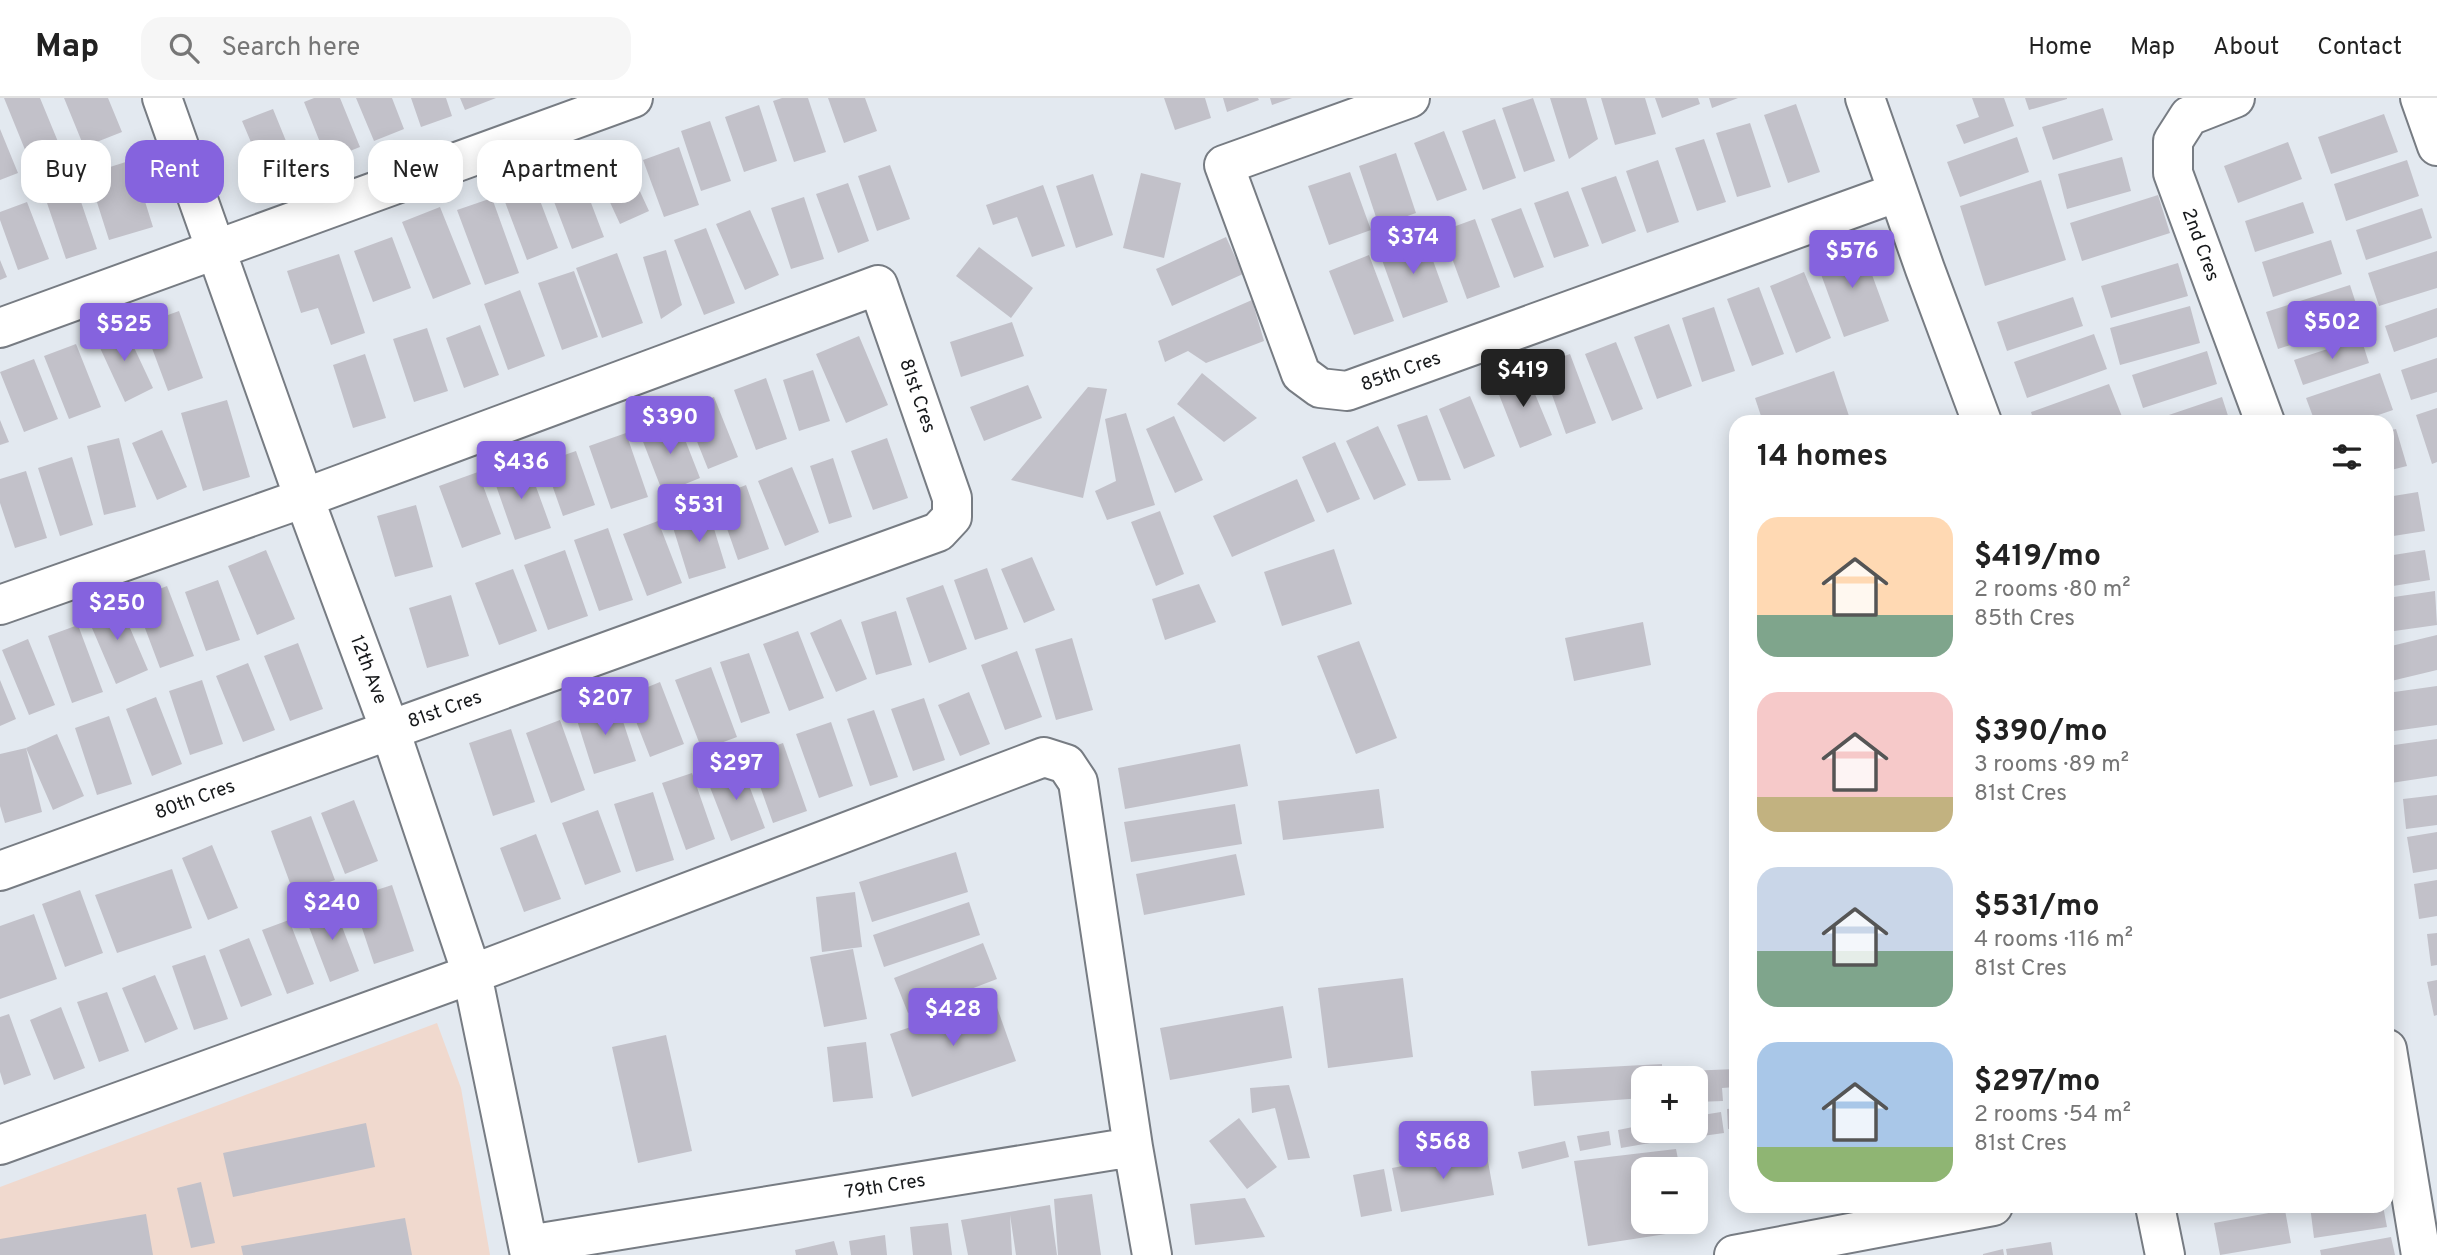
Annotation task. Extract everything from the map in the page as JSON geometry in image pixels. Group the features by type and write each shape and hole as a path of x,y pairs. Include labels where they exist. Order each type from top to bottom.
{"street":[{"name":"12th Ave","path":"162,98 303,498 390,730 472,974 529,1250"},
{"path":"0,328 633,98"},
{"name":"85th Cres","path":"1410,98 1224,164 1301,374 1320,388 1347,391 1898,192"},
{"path":"1865,98 1979,415"},
{"name":"2nd Cres","path":"2235,98 2189,116 2173,141 2173,173 2262,415"},
{"path":"2420,98 2437,146"},
{"name":"81st Cres","path":"303,498 878,285 952,498 952,517 938,533 390,730"},
{"path":"0,605 303,498"},
{"name":"80th Cres","path":"0,871 390,730"},
{"path":"0,1145 472,974 1044,757 1066,764 1078,782 1152,1255"},
{"path":"2394,1091 2421,1255"},
{"name":"79th Cres","path":"529,1250 1133,1147"},
{"path":"1734,1255 1956,1213"},
{"path":"2156,1213 2165,1255"}],"shaded area":[{"path":"437,1023 461,1088 490,1255 0,1255 0,1187"}],"building":[{"path":"4,98 40,98 57,140 21,140"},
{"path":"64,98 108,98 122,132 102,140 81,140"},
{"path":"314,98 340,98 360,147 354,149 354,140 319,140 304,102"},
{"path":"356,98 392,98 404,129 374,140"},
{"path":"411,98 446,98 452,116 421,127"},
{"path":"460,98 496,98 465,110"},
{"path":"782,98 808,98 826,152 794,162 773,101"},
{"path":"828,98 865,98 877,131 844,143"},
{"path":"1164,98 1205,98 1211,118 1175,130"},
{"path":"1223,98 1258,98 1259,100 1227,112"},
{"path":"1270,98 1292,98 1272,105"},
{"path":"1533,98 1555,161 1524,172 1502,108"},
{"path":"1550,98 1586,98 1598,139 1569,159"},
{"path":"1601,98 1645,98 1656,134 1615,145"},
{"path":"1655,98 1698,98 1700,104 1662,118"},
{"path":"1709,98 1738,98 1712,108"},
{"path":"1972,98 2004,98 2014,126 1964,144 1956,125 1979,117"},
{"path":"2025,98 2067,98 2067,99 2029,110"},
{"path":"1796,104 1820,172 1788,183 1764,115"},
{"path":"759,105 777,161 744,172 725,117"},
{"path":"2103,108 2113,140 2053,160 2042,127"},
{"path":"273,109 286,140 250,140 242,121"},
{"path":"2384,114 2398,152 2331,174 2318,137"},
{"path":"1495,119 1516,178 1483,190 1462,131"},
{"path":"710,121 731,181 701,191 681,131"},
{"path":"1750,123 1771,187 1737,197 1716,133"},
{"path":"0,129 18,173 0,180"},
{"path":"1444,131 1467,190 1437,201 1414,143"},
{"path":"2017,137 2029,172 1960,197 1947,162"},
{"path":"1704,139 1726,202 1697,211 1675,148"},
{"path":"2288,142 2302,179 2238,203 2224,166"},
{"path":"679,147 699,205 664,217 643,160"},
{"path":"1396,153 1416,213 1379,226 1359,166"},
{"path":"2122,157 2131,191 2067,209 2058,174"},
{"path":"1658,160 1679,222 1647,233 1626,171"},
{"path":"2407,160 2419,196 2346,221 2334,184"},
{"path":"125,162 125,203 145,203 153,227 109,240 97,203 111,203 111,167"},
{"path":"890,165 910,219 877,231 858,176"},
{"path":"1350,172 1371,230 1329,245 1308,186"},
{"path":"1141,173 1181,183 1164,258 1123,248"},
{"path":"1093,174 1113,235 1076,248 1056,186"},
{"path":"1616,176 1636,231 1602,244 1581,188"},
{"path":"2041,180 2066,260 1985,286 1960,206"},
{"path":"848,183 869,241 838,253 816,194"},
{"path":"1043,185 1065,246 1032,257 1017,217 993,225 986,205"},
{"path":"1568,191 1589,246 1554,258 1534,203"},
{"path":"2158,195 2170,233 2082,261 2070,223"},
{"path":"642,196 649,211 620,224 610,203 642,203"},
{"path":"804,197 824,259 791,269 771,208"},
{"path":"2303,202 2314,233 2255,252 2245,221"},
{"path":"27,203 49,259 18,270 0,220 0,212"},
{"path":"47,203 81,203 97,249 66,259"},
{"path":"477,203 494,203 519,273 485,285 457,210"},
{"path":"505,203 541,203 558,248 527,260"},
{"path":"555,203 591,203 604,237 572,249"},
{"path":"440,207 471,284 433,299 402,222"},
{"path":"1521,208 1544,267 1514,278 1491,219"},
{"path":"2422,208 2432,238 2366,260 2356,230"},
{"path":"750,210 779,275 745,290 716,224"},
{"path":"1475,219 1500,287 1467,299 1442,231"},
{"path":"706,228 735,303 704,315 674,240"},
{"path":"1423,233 1448,302 1403,318 1378,249"},
{"path":"392,237 411,288 373,302 354,251"},
{"path":"1226,237 1243,274 1172,306 1156,269"},
{"path":"2331,240 2342,274 2273,297 2262,262"},
{"path":"1860,242 1889,321 1844,337 1815,258"},
{"path":"979,247 1033,288 1011,318 956,276"},
{"path":"666,250 682,305 661,319 643,257"},
{"path":"2437,251 2437,288 2379,306 2368,273"},
{"path":"617,253 643,323 602,338 576,268"},
{"path":"339,254 365,333 331,345 318,308 301,313 287,271"},
{"path":"1369,255 1394,321 1354,335 1329,271"},
{"path":"0,260 7,277 0,280"},
{"path":"2178,263 2188,296 2111,318 2101,286"},
{"path":"574,271 598,337 562,350 538,283"},
{"path":"1804,272 1831,338 1796,353 1770,286"},
{"path":"2350,285 2362,322 2278,349 2266,312"},
{"path":"1759,287 1784,354 1752,366 1727,299"},
{"path":"520,290 545,356 508,370 484,304"},
{"path":"2073,297 2083,326 2007,351 1997,322"},
{"path":"1252,300 1264,341 1206,363 1188,351 1165,362 1158,341"},
{"path":"2190,306 2200,343 2120,365 2110,328"},
{"path":"1714,307 1735,371 1702,382 1682,318"},
{"path":"2437,308 2437,337 2394,352 2385,326"},
{"path":"179,311 203,378 168,391 143,324"},
{"path":"1012,322 1024,356 961,377 950,342"},
{"path":"123,324 153,388 125,402 95,337"},
{"path":"1669,324 1692,386 1657,399 1634,337"},
{"path":"480,325 499,375 464,388 446,338"},
{"path":"427,328 448,391 414,402 393,339"},
{"path":"2094,334 2107,369 2027,398 2014,362"},
{"path":"859,336 888,405 846,423 816,354"},
{"path":"2361,338 2369,363 2303,385 2294,360"},
{"path":"1616,342 1643,409 1612,421 1585,354"},
{"path":"76,344 101,407 69,419 44,356"},
{"path":"2207,351 2217,384 2143,408 2132,375"},
{"path":"365,354 386,418 353,428 333,365"},
{"path":"1570,354 1596,423 1566,434 1541,364"},
{"path":"2437,358 2437,392 2411,400 2401,370"},
{"path":"34,359 58,419 24,432 0,372"},
{"path":"813,370 830,421 799,431 783,380"},
{"path":"1525,370 1552,435 1520,448 1494,382"},
{"path":"1834,371 1849,415 1761,415 1755,398"},
{"path":"1202,373 1257,418 1224,442 1177,404"},
{"path":"2380,373 2393,410 2378,415 2312,415 2306,398"},
{"path":"766,378 787,439 756,450 734,390"},
{"path":"2109,384 2121,415 2032,415 2031,412"},
{"path":"1028,385 1042,418 984,441 970,407"},
{"path":"1088,387 1107,389 1083,498 1011,480"},
{"path":"1470,396 1495,456 1464,469 1439,409"},
{"path":"714,397 738,457 708,469 684,409"},
{"path":"2222,397 2228,415 2169,415"},
{"path":"227,400 250,477 203,491 181,413"},
{"path":"2437,408 2437,462 2432,464 2416,415"},
{"path":"1126,413 1155,505 1107,520 1095,491 1116,481 1105,419"},
{"path":"1427,415 1451,480 1418,481 1397,425"},
{"path":"1174,416 1203,480 1175,493 1146,429"},
{"path":"677,419 700,478 663,493 640,434"},
{"path":"0,420 9,442 0,445"},
{"path":"1378,426 1406,485 1374,500 1346,441"},
{"path":"2394,429 2407,466 2394,469"},
{"path":"162,430 187,487 157,500 132,443"},
{"path":"626,433 648,497 611,509 589,446"},
{"path":"119,438 136,507 104,515 87,446"},
{"path":"887,438 908,498 873,510 851,451"},
{"path":"1335,442 1360,499 1327,513 1302,457"},
{"path":"576,451 595,505 563,516 544,462"},
{"path":"72,457 93,525 60,536 38,468"},
{"path":"833,458 852,517 829,524 810,466"},
{"path":"527,462 551,528 515,540 492,474"},
{"path":"792,467 819,532 785,546 758,481"},
{"path":"26,471 47,538 15,548 0,503 0,479"},
{"path":"478,472 501,534 462,548 439,486"},
{"path":"1297,479 1315,521 1232,557 1213,516"},
{"path":"746,485 769,549 738,560 716,497"},
{"path":"2418,492 2425,531 2394,536 2394,496"},
{"path":"416,505 433,567 395,577 377,516"},
{"path":"708,509 726,568 689,579 671,521"},
{"path":"1160,511 1184,574 1156,586 1131,522"},
{"path":"658,521 682,583 647,596 623,534"},
{"path":"608,528 633,600 599,611 574,540"},
{"path":"1334,549 1352,604 1282,626 1264,572"},
{"path":"266,550 295,619 257,635 228,566"},
{"path":"565,550 588,616 548,630 524,565"},
{"path":"2425,550 2430,580 2394,586 2394,555"},
{"path":"1032,557 1055,610 1024,623 1001,569"},
{"path":"987,568 1008,629 975,640 954,580"},
{"path":"513,569 537,631 499,645 475,583"},
{"path":"218,580 240,640 206,651 185,592"},
{"path":"1199,584 1216,622 1165,640 1152,599"},
{"path":"943,585 967,649 929,663 906,598"},
{"path":"167,586 194,656 160,668 134,599"},
{"path":"2435,591 2437,625 2394,631 2394,597"},
{"path":"451,595 469,656 427,668 409,608"},
{"path":"118,600 148,670 116,684 86,614"},
{"path":"896,611 912,665 876,675 861,622"},
{"path":"841,619 867,679 836,692 810,633"},
{"path":"1643,622 1651,665 1574,681 1565,638"},
{"path":"78,625 103,692 72,703 48,636"},
{"path":"798,631 824,698 789,711 763,644"},
{"path":"2437,635 2437,670 2394,680 2394,645"},
{"path":"1072,638 1093,710 1056,720 1035,649"},
{"path":"28,639 55,705 29,715 2,650"},
{"path":"1359,641 1397,738 1356,754 1317,656"},
{"path":"298,643 323,709 290,721 264,656"},
{"path":"1017,651 1042,717 1005,730 981,665"},
{"path":"749,653 770,713 741,723 720,662"},
{"path":"248,663 275,730 243,742 216,676"},
{"path":"711,667 737,737 702,750 675,680"},
{"path":"0,680 16,719 0,726"},
{"path":"202,680 223,744 190,755 169,691"},
{"path":"660,682 684,744 650,757 626,696"},
{"path":"2437,686 2437,725 2394,731 2394,692"},
{"path":"969,692 990,744 960,756 938,705"},
{"path":"156,697 182,764 152,776 126,709"},
{"path":"924,698 945,760 913,771 891,709"},
{"path":"616,700 636,761 594,774 575,714"},
{"path":"874,710 898,777 870,786 847,719"},
{"path":"109,716 132,784 97,795 75,728"},
{"path":"560,720 585,790 551,803 526,733"},
{"path":"831,722 853,786 819,798 796,734"},
{"path":"511,729 535,802 493,816 469,743"},
{"path":"57,734 84,796 53,810 26,748"},
{"path":"2437,739 2437,776 2394,783 2394,745"},
{"path":"783,743 807,811 773,823 749,755"},
{"path":"1240,744 1248,786 1125,809 1118,768"},
{"path":"26,748 42,812 5,823 0,806 0,754"},
{"path":"741,764 765,828 731,841 706,777"},
{"path":"692,773 715,839 686,850 662,783"},
{"path":"1379,789 1384,828 1283,840 1278,801"},
{"path":"653,792 674,860 636,872 614,804"},
{"path":"2437,795 2437,825 2406,829 2403,799"},
{"path":"354,800 378,861 345,874 321,813"},
{"path":"1235,804 1242,844 1131,862 1124,822"},
{"path":"598,810 621,872 585,885 562,823"},
{"path":"311,816 335,880 294,894 271,831"},
{"path":"2437,832 2437,869 2413,873 2407,837"},
{"path":"536,834 561,899 524,912 500,848"},
{"path":"212,845 238,908 208,920 182,858"},
{"path":"956,852 968,892 872,922 859,882"},
{"path":"1236,854 1245,895 1144,915 1136,874"},
{"path":"172,869 192,928 117,953 95,895"},
{"path":"2437,880 2437,916 2419,919 2414,884"},
{"path":"392,885 414,951 374,964 352,898"},
{"path":"80,890 103,953 65,967 42,904"},
{"path":"855,892 862,947 822,952 816,897"},
{"path":"969,902 980,935 884,967 873,935"},
{"path":"333,903 359,971 330,982 304,914"},
{"path":"34,914 57,979 0,999 0,926"},
{"path":"289,920 314,984 287,994 262,930"},
{"path":"2437,933 2437,965 2431,966 2427,934"},
{"path":"249,938 272,995 241,1007 219,950"},
{"path":"983,943 997,979 908,1013 894,978"},
{"path":"853,949 867,1019 824,1027 810,957"},
{"path":"205,955 228,1019 194,1030 172,966"},
{"path":"155,975 178,1029 145,1043 122,988"},
{"path":"1403,978 1413,1057 1328,1068 1318,988"},
{"path":"2437,980 2437,1015 2434,1016 2427,982"},
{"path":"107,992 129,1051 99,1062 77,1002"},
{"path":"994,999 1016,1061 912,1097 890,1034"},
{"path":"1283,1006 1292,1058 1170,1080 1160,1028"},
{"path":"61,1007 85,1068 54,1080 30,1020"},
{"path":"9,1014 31,1075 4,1085 0,1072 0,1017"},
{"path":"666,1035 692,1151 638,1163 612,1047"},
{"path":"866,1042 873,1098 833,1102 827,1047"},
{"path":"1662,1064 1631,1066 1631,1099 1534,1106 1531,1071"},
{"path":"1729,1069 1729,1088 1722,1088 1723,1101 1708,1102 1708,1070"},
{"path":"1289,1085 1310,1158 1288,1160 1275,1108 1252,1113 1250,1088"},
{"path":"1721,1112 1724,1133 1708,1135 1708,1114"},
{"path":"1239,1118 1277,1167 1247,1189 1209,1141"},
{"path":"366,1123 375,1167 233,1197 223,1153"},
{"path":"1631,1127 1631,1143 1650,1143 1621,1148 1618,1130"},
{"path":"1609,1131 1611,1145 1580,1151 1577,1136"},
{"path":"1565,1141 1569,1157 1522,1169 1518,1152"},
{"path":"1676,1149 1678,1157 1631,1157 1631,1234 1666,1234 1588,1246 1574,1161"},
{"path":"1486,1150 1494,1195 1401,1212 1392,1168"},
{"path":"1384,1169 1392,1211 1361,1217 1353,1175"},
{"path":"201,1182 215,1243 191,1248 177,1188"},
{"path":"1092,1194 1101,1255 1058,1255 1054,1199"},
{"path":"1245,1198 1265,1237 1195,1245 1190,1204"},
{"path":"1050,1205 1057,1255 1016,1255 1010,1215 1012,1255 968,1255 961,1220"},
{"path":"2269,1213 2286,1213 2291,1243 2220,1255 2214,1223"},
{"path":"2311,1213 2384,1213 2387,1227 2314,1238"},
{"path":"146,1214 153,1255 0,1255 0,1239"},
{"path":"405,1218 412,1255 243,1255 241,1246"},
{"path":"948,1223 952,1255 913,1255 910,1227"},
{"path":"885,1235 887,1255 851,1255 849,1241"},
{"path":"2391,1237 2395,1255 2321,1255 2320,1250"},
{"path":"834,1241 838,1255 796,1255 795,1250"},
{"path":"2051,1242 2053,1255 2007,1255 2006,1249"},
{"path":"2003,1249 2004,1255 1983,1255 1983,1254"}]}
